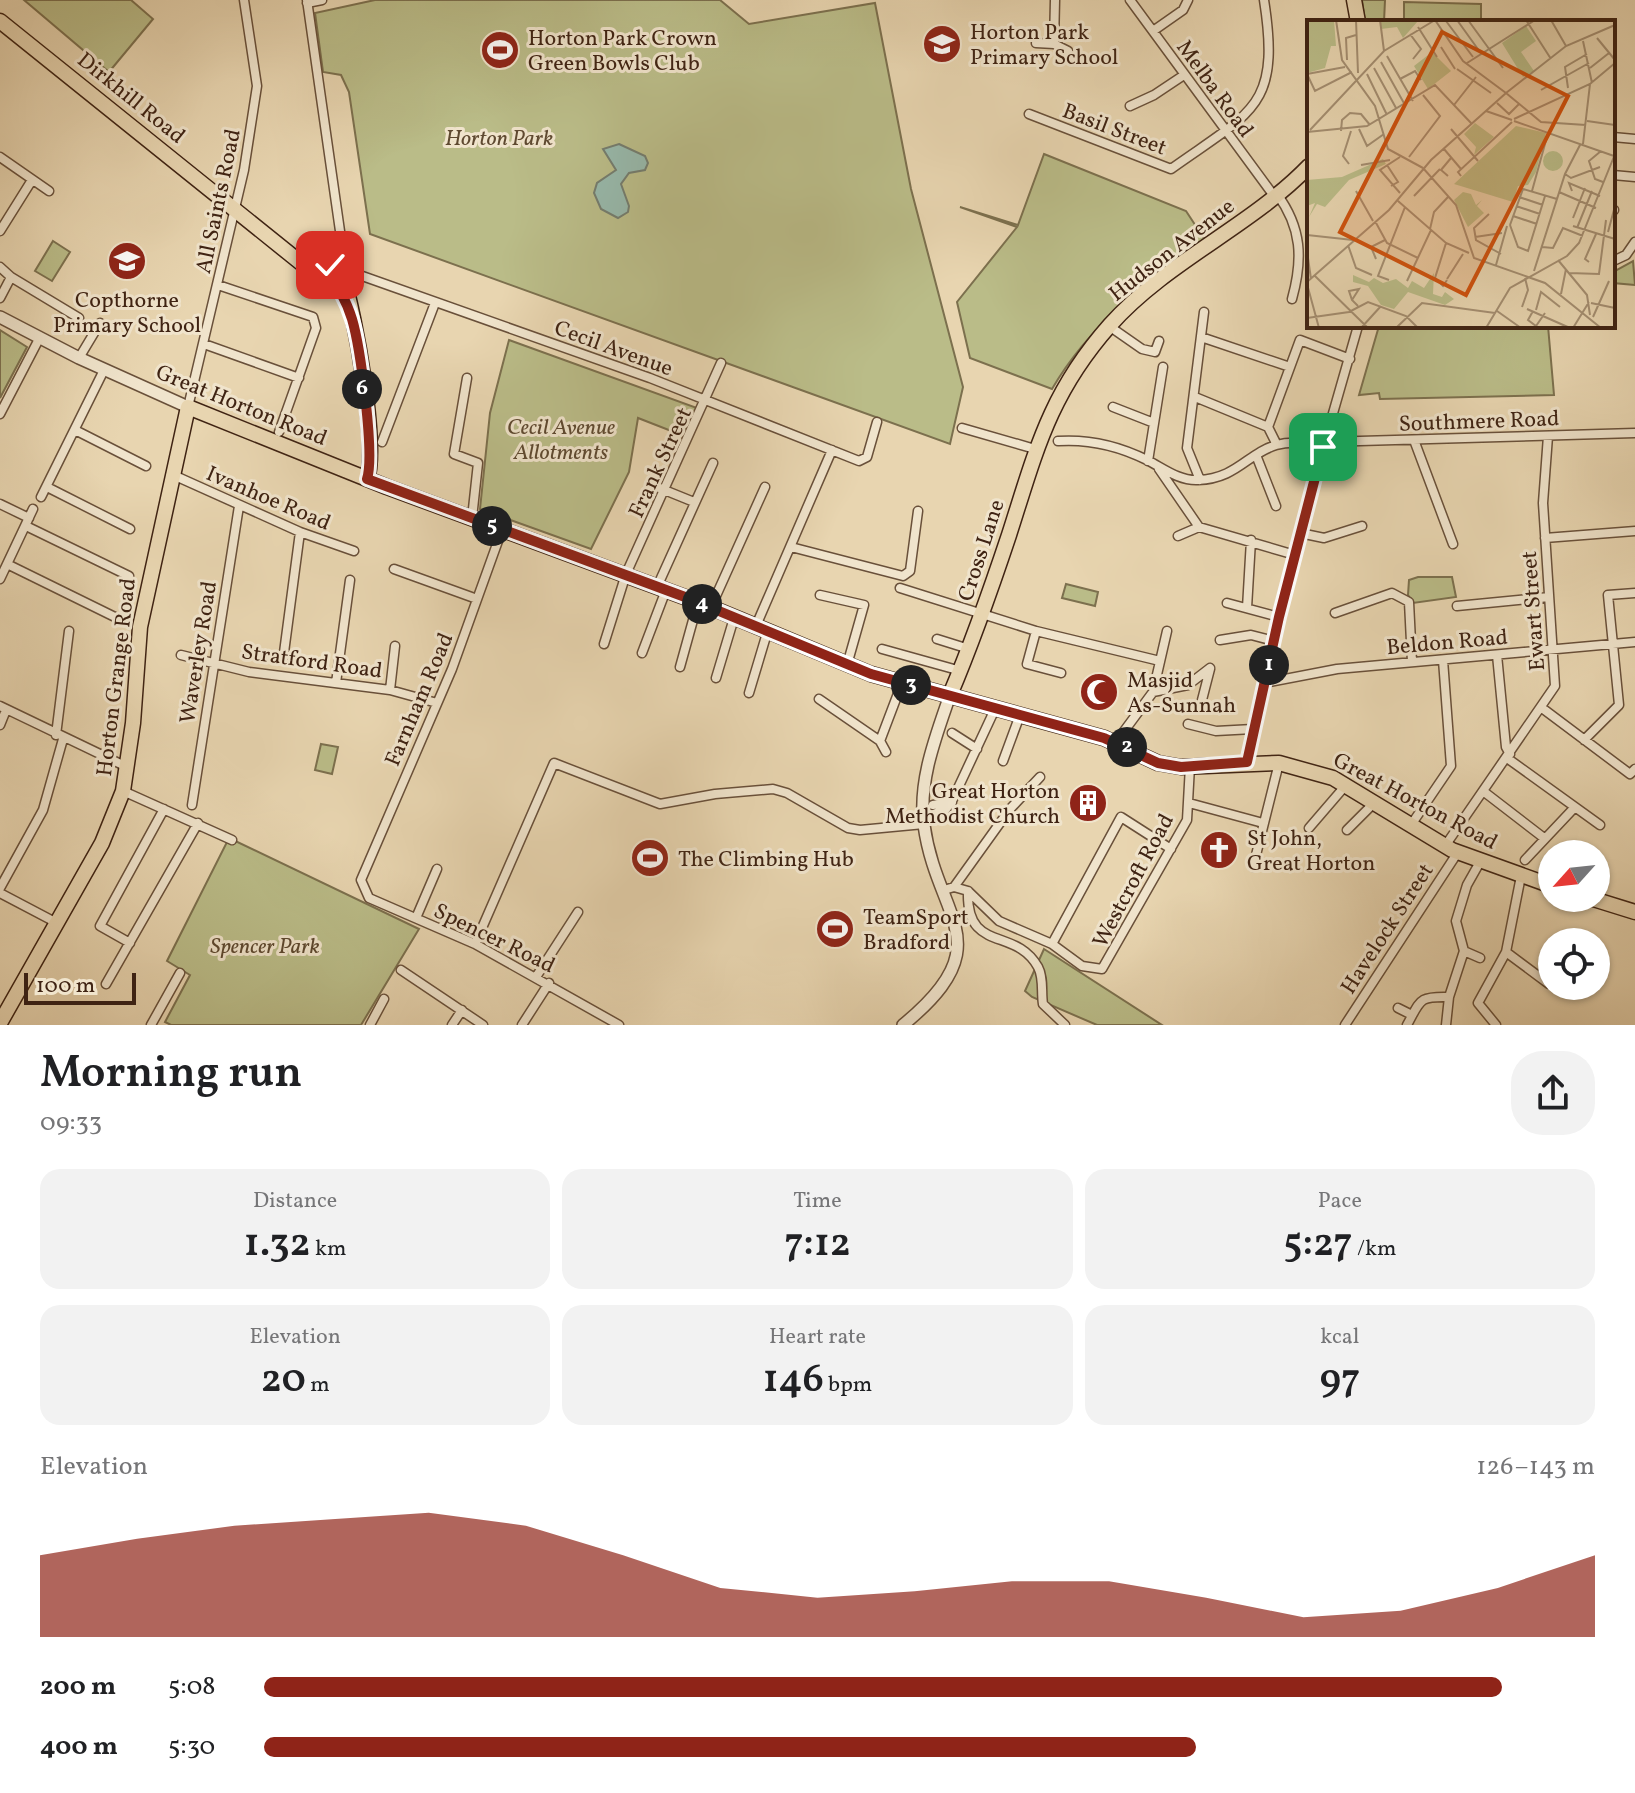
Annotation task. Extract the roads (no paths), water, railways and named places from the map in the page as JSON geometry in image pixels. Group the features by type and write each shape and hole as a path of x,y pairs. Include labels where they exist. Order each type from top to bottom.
{"main road":[{"path":"1354,0 1358,20"},
{"name":"Dirkhill Road","path":"0,21 301,263 340,272"},
{"name":"Hudson Avenue","path":"1048,418 1078,363 1140,295 1276,195 1307,168"},
{"path":"340,272 352,319 369,473"},
{"name":"Great Horton Road","path":"188,407 350,472 369,473 502,530 704,604 847,666 1116,742 1158,763 1190,766 1279,763 1316,772 1346,785 1451,849 1480,862 1520,869 1538,879"},
{"name":"Horton Grange Road","path":"0,1023 102,843 123,791 128,767 137,649 171,474 188,407"},
{"name":"Cross Lane","path":"950,695 982,615 1035,449 1048,418"},
{"path":"1610,904 1635,912"}],"street":[{"name":"All Saints Road","path":"188,407 234,211 257,86 244,0"},
{"path":"322,0 307,2 342,245 340,272"},
{"path":"1054,44 1055,0"},
{"name":"Melba Road","path":"1130,0 1294,222 1301,260 1292,299"},
{"path":"1153,31 1183,10 1188,0"},
{"path":"1225,131 1256,104 1266,87 1271,60 1264,0"},
{"path":"1036,43 1054,44 1068,51"},
{"path":"1130,106 1154,95 1184,75"},
{"name":"Basil Street","path":"1029,114 1171,169 1225,131"},
{"path":"1615,137 1635,139"},
{"path":"0,157 49,191"},
{"path":"1615,175 1635,177"},
{"path":"0,231 32,180"},
{"path":"1615,260 1626,255 1635,242"},
{"path":"0,267 11,277 79,318"},
{"name":"Cecil Avenue","path":"340,272 707,401 862,461 867,457 877,422"},
{"path":"0,298 11,277"},
{"path":"218,285 313,317 316,328 279,432"},
{"path":"382,442 435,303"},
{"path":"1196,480 1187,448 1204,312"},
{"name":"Great Horton Road","path":"0,317 39,339 188,407"},
{"path":"79,358 100,323"},
{"path":"1109,326 1142,349 1155,352 1159,341"},
{"path":"1247,762 1300,533 1358,328"},
{"path":"1201,337 1290,367"},
{"path":"0,414 39,339"},
{"path":"1268,427 1300,340 1350,359"},
{"path":"204,344 299,378"},
{"name":"Frank Street","path":"604,644 626,574 707,401 721,363"},
{"path":"1148,461 1163,367"},
{"path":"41,497 104,370"},
{"path":"467,378 454,454 478,463 472,518"},
{"path":"1195,397 1268,427 1276,443"},
{"path":"1113,407 1154,423"},
{"path":"962,428 1035,449"},
{"path":"75,430 146,466"},
{"name":"Southmere Road","path":"1324,445 1635,433"},
{"name":"Ewart Street","path":"1451,849 1483,791 1555,686 1543,503 1548,436"},
{"path":"1176,495 1196,480 1222,474 1276,443 1298,440 1324,445"},
{"path":"1414,440 1453,544"},
{"path":"1058,441 1098,442 1148,461 1159,469 1196,480"},
{"path":"749,693 761,631 791,547 832,450"},
{"path":"1256,455 1276,506"},
{"path":"642,653 661,588 694,502 713,463"},
{"path":"1159,469 1199,527"},
{"name":"Ivanhoe Road","path":"171,474 300,532 354,551"},
{"path":"652,485 694,502"},
{"path":"47,487 130,529"},
{"path":"680,667 704,604 765,487"},
{"path":"0,504 129,576"},
{"name":"Waverley Road","path":"192,805 239,506"},
{"path":"791,547 895,576 910,571 918,511"},
{"path":"0,579 29,518"},
{"path":"1300,533 1324,538 1362,526"},
{"path":"1178,536 1199,527 1295,555"},
{"name":"Farnham Road","path":"361,880 437,703 502,530"},
{"path":"1545,538 1635,531"},
{"path":"283,660 300,532"},
{"path":"1247,608 1251,540"},
{"path":"7,564 123,621"},
{"path":"394,569 477,599"},
{"path":"336,683 350,580"},
{"path":"900,588 1036,631 1160,661"},
{"path":"1335,613 1392,593 1402,595 1409,602 1412,662"},
{"path":"1584,740 1619,705 1608,595 1635,593"},
{"path":"820,595 864,605 847,666"},
{"path":"1457,606 1549,597"},
{"path":"1227,603 1279,617"},
{"path":"716,678 734,618"},
{"path":"57,923 0,890 43,810 60,737 69,631"},
{"path":"1036,631 1027,664 1061,673"},
{"path":"1116,742 1153,692 1167,631"},
{"path":"1220,640 1251,635 1274,641"},
{"path":"937,639 969,649"},
{"name":"Beldon Road","path":"1264,683 1337,669 1635,642"},
{"path":"390,690 395,646"},
{"path":"882,649 961,671"},
{"name":"Stratford Road","path":"181,655 249,672 390,690 437,703"},
{"path":"1497,655 1508,756 1600,825"},
{"path":"1411,825 1451,766 1443,660"},
{"path":"1153,692 1188,685 1210,668 1202,700"},
{"path":"880,741 902,683"},
{"path":"903,1025 939,992 954,966 959,931 949,888 924,821 927,769 950,695"},
{"path":"819,699 880,741 886,752"},
{"path":"0,725 3,708 128,767"},
{"path":"1542,708 1632,771"},
{"path":"475,944 554,763 660,804 715,794 773,789 787,793 848,828 860,830 924,821 946,809 995,709"},
{"path":"1003,761 1020,715"},
{"path":"1188,724 1216,731 1253,729"},
{"path":"952,733 977,749"},
{"path":"1253,867 1279,763"},
{"name":"Westcroft Road","path":"949,888 968,891 999,921 1052,944 1082,966 1102,969 1187,820 1190,766"},
{"path":"949,888 1010,809 1040,777"},
{"path":"1309,828 1346,785"},
{"path":"123,791 232,840"},
{"path":"1483,791 1544,838"},
{"path":"933,805 952,801"},
{"path":"1347,830 1375,802"},
{"path":"1189,803 1263,823"},
{"path":"1496,1025 1478,1003 1506,952 1520,869 1544,838 1575,807"},
{"path":"130,943 100,926 164,809"},
{"path":"1052,944 1121,817 1171,849"},
{"path":"106,984 198,823"},
{"name":"Havelock Street","path":"1345,1025 1451,849"},
{"path":"1446,1025 1449,997 1464,951 1456,921 1467,885 1480,862"},
{"path":"416,918 437,869"},
{"name":"Spencer Road","path":"361,880 369,898 475,944 619,1025"},
{"path":"968,891 967,912 976,928 1018,948 1035,963 1040,973 1043,1004 1065,1025"},
{"path":"536,977 578,912"},
{"path":"1464,951 1480,958"},
{"path":"1506,952 1538,976"},
{"path":"401,970 483,1025"},
{"path":"151,1025 180,973"},
{"path":"522,1025 549,983"},
{"path":"1407,1025 1419,1001 1428,996 1449,997"},
{"path":"370,1025 384,999"},
{"path":"1398,1008 1412,1015"},
{"path":"452,1025 462,1010"}],"place":[{"name":"Horton Park Primary School","path":"942,44"},
{"name":"Horton Park Crown Green Bowls Club","path":"500,50"},
{"name":"Copthorne Primary School","path":"127,261"},
{"name":"Masjid As-Sunnah","path":"1099,692"},
{"name":"Great Horton Methodist Church","path":"1088,803"},
{"name":"St John, Great Horton","path":"1219,850"},
{"name":"The Climbing Hub","path":"650,858"},
{"name":"TeamSport Bradford","path":"835,929"}],"park label":[{"name":"Horton Park","path":"499,137"},
{"name":"Cecil Avenue Allotments","path":"561,438"},
{"name":"Spencer Park","path":"265,945"}]}
